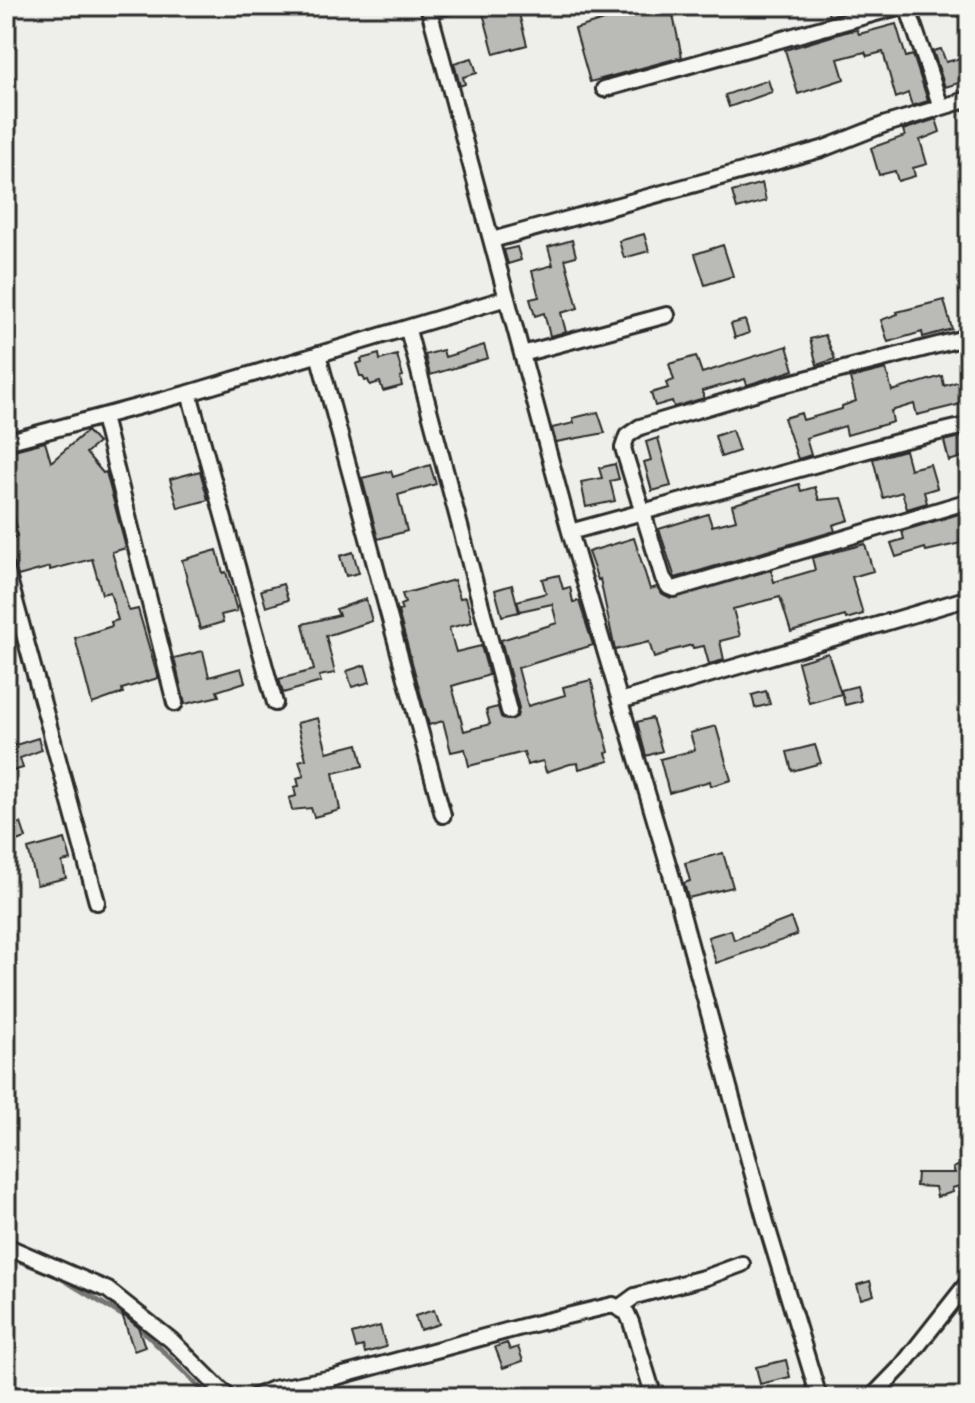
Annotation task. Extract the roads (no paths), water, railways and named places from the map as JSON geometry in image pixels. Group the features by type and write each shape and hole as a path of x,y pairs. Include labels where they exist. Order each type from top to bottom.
{"street":[{"path":"447,6 429,8 570,532 675,887 766,1223 819,1397"},
{"path":"604,89 904,6 941,107"},
{"path":"492,240 822,149 883,125 969,99"},
{"path":"6,442 189,393 507,298"},
{"path":"522,354 667,315"},
{"path":"408,330 509,711"},
{"path":"969,339 778,386 640,427 627,436 623,448 663,578 674,589 969,501"},
{"path":"318,354 443,815"},
{"path":"189,393 275,703"},
{"path":"103,417 175,703"},
{"path":"570,532 969,425"},
{"path":"6,568 97,902"},
{"path":"620,701 969,598"},
{"path":"6,1246 108,1290 171,1340 228,1397"},
{"path":"254,1397 273,1389 346,1375 605,1305 620,1307 635,1296 707,1277 742,1264"},
{"path":"872,1397 901,1367 942,1312 968,1284"},
{"path":"620,1307 631,1322 654,1397"}],"waterway":[{"path":"6,1256 59,1277 135,1323 209,1397"}]}
